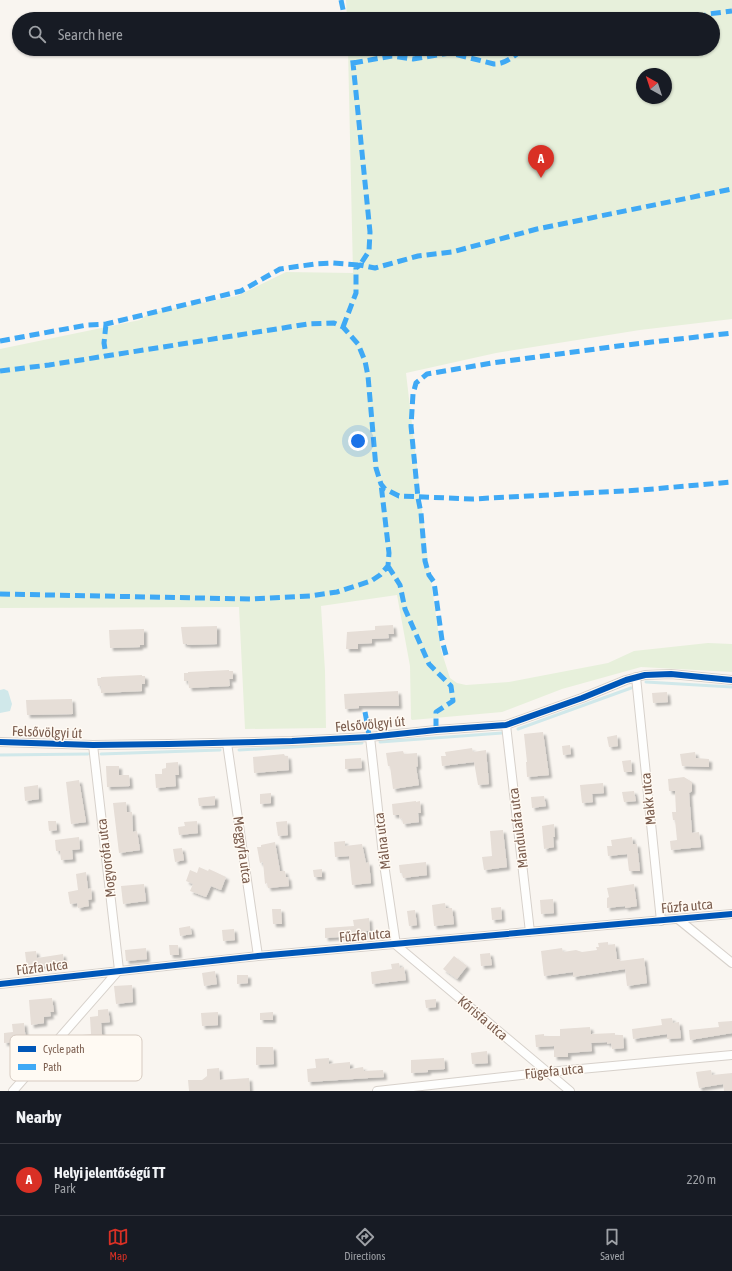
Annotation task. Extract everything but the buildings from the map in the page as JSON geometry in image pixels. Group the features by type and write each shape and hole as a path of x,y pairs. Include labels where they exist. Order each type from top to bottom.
{"street":[{"name":"Felsővölgyi út","path":"0,742 93,745 227,743 370,737 506,725 636,676 645,674 664,674 732,680"},
{"name":"Makk utca","path":"636,676 661,921"},
{"name":"Mandulafa utca","path":"506,725 530,932"},
{"name":"Málna utca","path":"370,737 384,864 396,945"},
{"name":"Meggyfa utca","path":"227,743 258,956"},
{"name":"Mogyorófa utca","path":"93,745 119,970"},
{"name":"Fűzfa utca","path":"0,984 258,956 396,945 732,914"},
{"path":"678,919 732,962"},
{"name":"Kőrisfa utca","path":"396,945 570,1091"},
{"path":"62,1035 119,970"},
{"name":"Fügefa utca","path":"377,1091 548,1072 732,1055"},
{"path":"13,1091 22,1081"}],"green space":[{"path":"346,0 732,0 732,319 640,330 496,353 406,373 428,561 441,650 450,678 457,683 466,685 509,682 608,663 634,651 708,643 732,644 732,672 641,667 562,689 502,712 412,720 410,666 397,595 321,606 325,671 326,728 245,729 239,607 0,608 0,349 140,320 149,313 237,296 286,272 353,273 348,56 720,56 720,12 347,12"}],"water":[{"path":"4,689 8,691 12,704 10,711 0,713 0,690"}],"waterway":[{"path":"646,682 732,687"},
{"path":"518,729 631,688"},
{"path":"380,742 502,733"},
{"path":"239,750 362,743"},
{"path":"101,754 220,750"},
{"path":"0,755 88,754"}],"marked path":[{"path":"341,0 344,12"},
{"path":"720,12 732,11"},
{"path":"0,341 87,325 106,324 241,291 280,269 333,263 360,265 369,251 370,232 352,56"},
{"path":"353,63 392,56"},
{"path":"392,56 413,59 432,56"},
{"path":"462,56 494,64 506,61 514,56"},
{"path":"343,327 356,293 356,268 360,265 375,268 418,256 452,252 537,229 732,189"},
{"path":"0,371 49,365 308,324 334,323 343,327 358,344 365,361 368,376 376,468 381,484 385,489 399,496 472,499 641,490 732,482"},
{"path":"106,324 104,343 106,355"},
{"path":"446,655 442,640 434,582 429,575 425,561 421,513 418,498 411,426 413,394 416,383 427,374 492,363 626,345 732,333"},
{"path":"0,594 251,599 310,596 337,592 371,581 380,575 388,566 389,553 381,484"},
{"path":"388,566 400,585 405,609 429,664 451,686 453,701 436,712 436,730"},
{"path":"365,712 369,737"}],"cycle path":[{"path":"0,742 93,745 169,744 292,741 369,737 506,725 582,698 626,680 645,675 671,674 732,680"},
{"path":"0,984 258,956 732,914"}],"place":[{"name":"Helyi jelentőségű TT","path":"541,178"}]}
